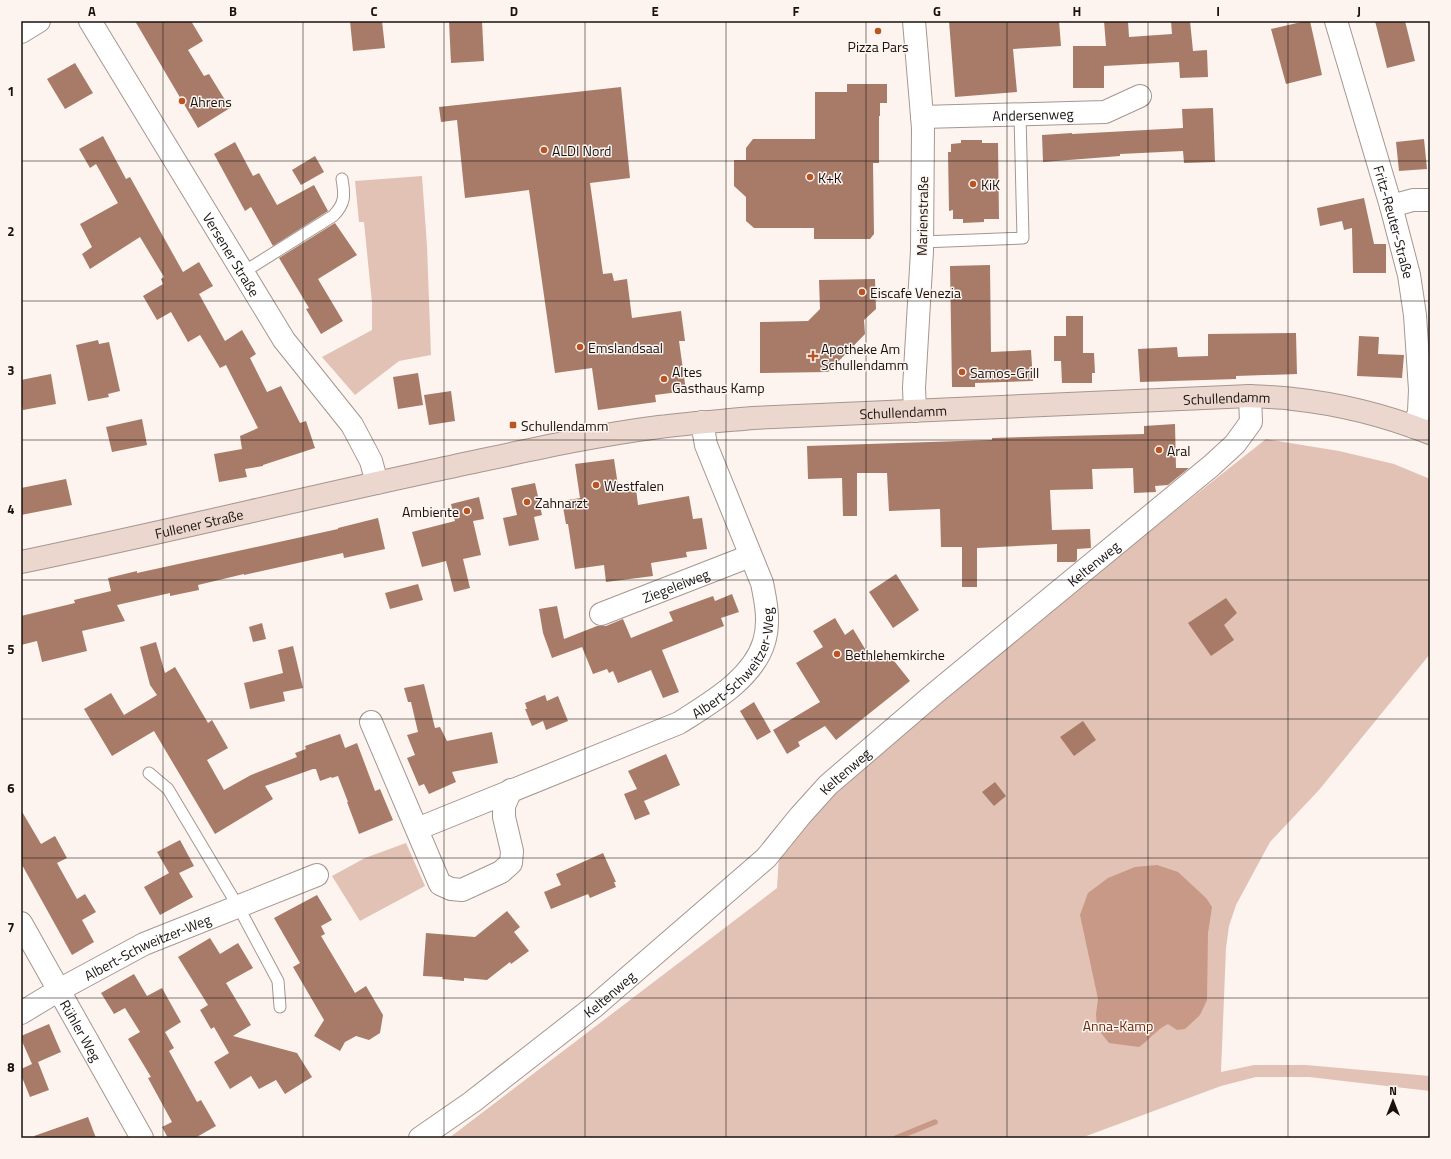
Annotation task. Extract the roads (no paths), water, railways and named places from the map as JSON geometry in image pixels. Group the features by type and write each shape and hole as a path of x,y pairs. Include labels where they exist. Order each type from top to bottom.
{"main road":[{"name":"Schullendamm","path":"377,483 582,439 659,427 752,418 1250,396 1293,399 1338,406 1370,413 1422,430"},
{"name":"Fullener Straße","path":"21,562 161,533 377,483"}],"street":[{"path":"21,32 40,21"},
{"name":"Versener Straße","path":"90,21 284,340 352,425 371,461 377,483"},
{"name":"Marienstraße","path":"914,21 922,117 922,242 914,388 915,411"},
{"name":"Fritz-Reuter-Straße","path":"1336,21 1409,275 1415,315 1420,390 1419,412 1422,430"},
{"name":"Andersenweg","path":"922,117 1105,112 1140,96"},
{"path":"1390,206 1413,200 1430,200"},
{"name":"Keltenweg","path":"420,1138 472,1102 595,1006 766,858 800,816 828,785 940,689 1236,444 1251,422 1250,396"},
{"name":"Albert-Schweitzer-Weg","path":"417,829 679,723 709,704 744,676 755,661 764,641 767,621 762,584 706,444 702,422"},
{"name":"Ziegeleiweg","path":"601,614 750,556"},
{"path":"371,722 440,884 451,889 462,890 501,872 511,863 512,851 504,816 504,806 511,790"},
{"name":"Albert-Schweitzer-Weg","path":"21,1013 59,990 144,944 239,908 317,875"},
{"name":"Rühler Weg","path":"21,923 142,1138"}],"lane":[{"path":"922,242 1022,238 1020,115"},
{"path":"242,273 333,216 340,209 345,193 342,179"},
{"path":"149,773 168,789 239,908 278,982 280,1007"}],"waterway":[{"path":"896,1138 935,1122"}],"place":[{"name":"Pizza Pars","path":"878,31"},
{"name":"Ahrens","path":"182,101"},
{"name":"ALDI Nord","path":"544,150"},
{"name":"K+K","path":"810,177"},
{"name":"KiK","path":"973,184"},
{"name":"Eiscafe Venezia","path":"862,292"},
{"name":"Emslandsaal","path":"580,347"},
{"name":"Apotheke Am Schullendamm","path":"813,356"},
{"name":"Samos-Grill","path":"962,372"},
{"name":"Altes Gasthaus Kamp","path":"664,379"},
{"name":"Schullendamm","path":"513,425"},
{"name":"Aral","path":"1159,450"},
{"name":"Westfalen","path":"596,485"},
{"name":"Zahnarzt","path":"527,502"},
{"name":"Ambiente","path":"467,511"},
{"name":"Bethlehemkirche","path":"837,654"}],"park label":[{"name":"Anna-Kamp","path":"1118,1025"}]}
